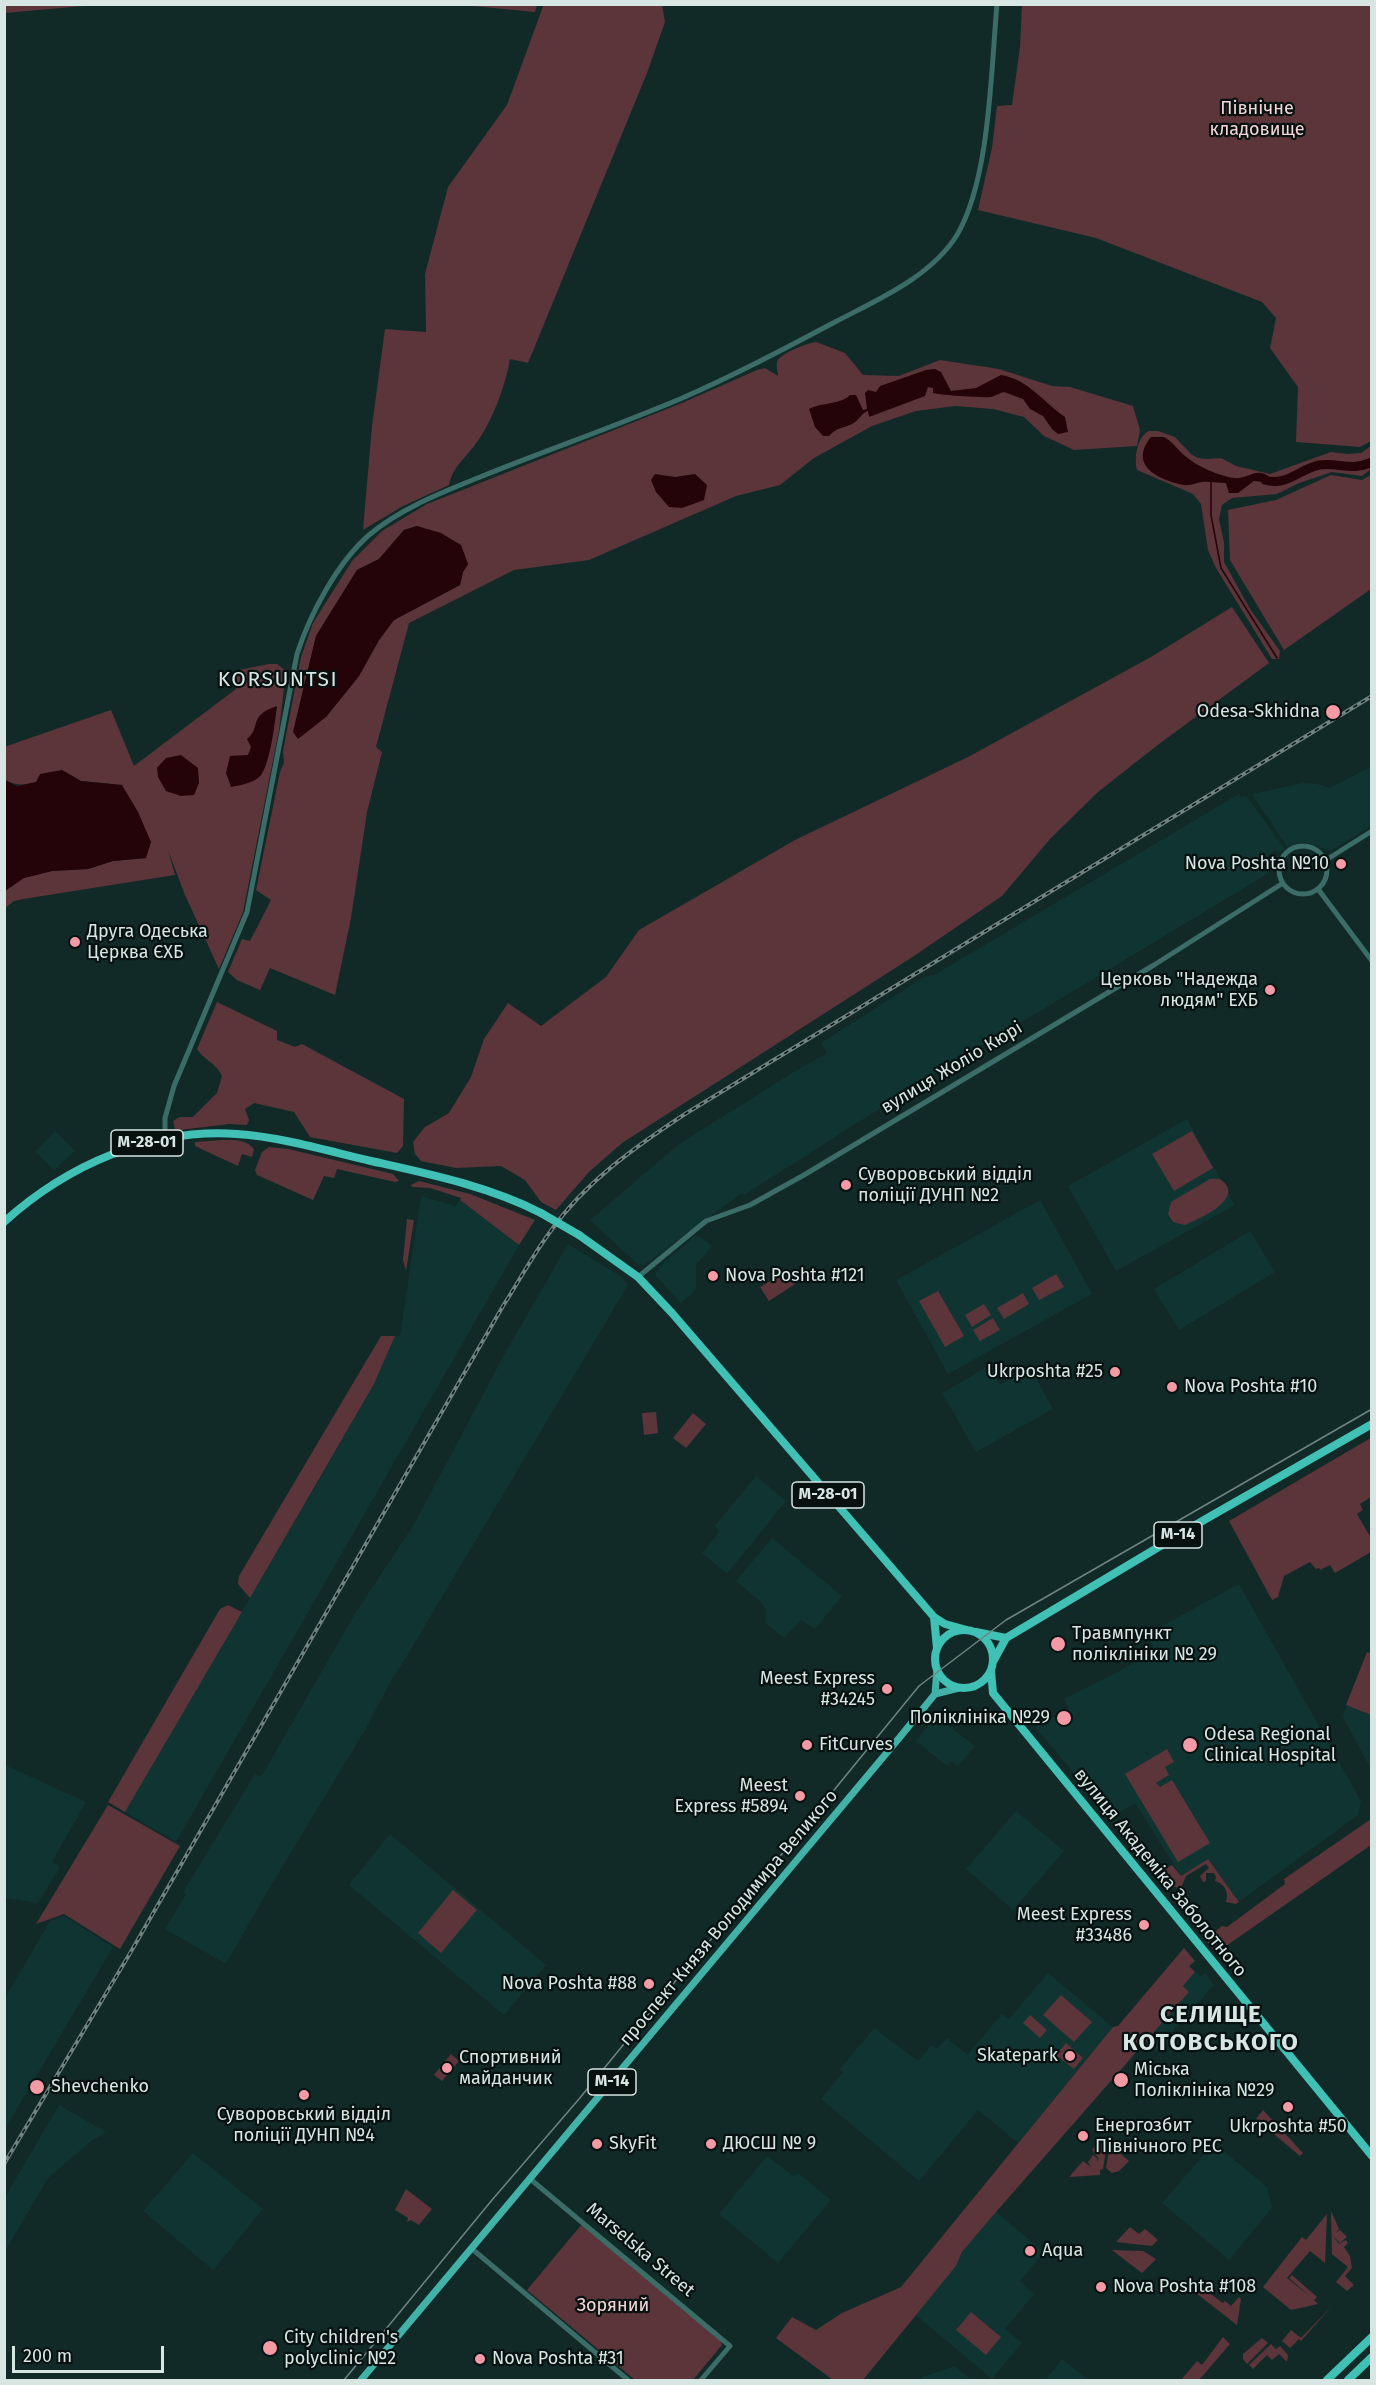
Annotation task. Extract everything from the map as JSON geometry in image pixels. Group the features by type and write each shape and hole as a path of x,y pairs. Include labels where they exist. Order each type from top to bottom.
{"highway":[{"name":"М-28-01","path":"4,1222 37,1194 64,1176 115,1153 136,1145 217,1134 260,1137 467,1183 541,1213 579,1235 638,1277 672,1313 934,1617 945,1624 967,1630"},
{"name":"М-14","path":"1006,1638 1371,1424"},
{"path":"934,1617 937,1669 944,1680 959,1688 993,1693 991,1671 993,1662 1006,1638 967,1630 957,1631 948,1635 937,1650"},
{"path":"976,1632 990,1646 993,1662"},
{"path":"969,1688 978,1684 991,1671"},
{"name":"вулиця Академіка Заболотного","path":"993,1693 1371,2156"},
{"path":"1327,2380 1371,2337"},
{"path":"1348,2380 1371,2357"}],"main road":[{"path":"937,1669 935,1694 959,1688"},
{"name":"проспект Князя Володимира Великого","path":"361,2380 935,1694"}],"street":[{"path":"165,1140 165,1118 174,1086 247,912 297,654 310,620 342,567 357,547 371,534 405,511 451,489 680,399 884,296 928,266 956,236 965,218 974,189 984,144 997,4"},
{"path":"1326,860 1371,831"},
{"path":"1299,846 1307,846 1321,854 1326,860 1327,876 1318,889 1311,893 1296,893 1283,883 1279,868 1288,851 1299,846"},
{"name":"вулиця Жоліо Кюрі","path":"638,1277 706,1221 750,1205 804,1176 1154,965 1283,883"},
{"path":"1318,889 1371,962"},
{"name":"Marselska Street","path":"529,2178 730,2346 702,2380"},
{"path":"471,2248 628,2380"}],"shaded area":[{"path":"935,369 941,372 951,391 976,388 1001,375 1011,377 1028,386 1065,417 1068,432 1058,434 1043,416 1030,409 1023,399 1004,392 991,397 962,396 933,393 933,388 928,387 925,396 869,417 868,411 854,423 829,436 823,436 815,427 809,409 856,395 863,410 867,409 865,393 868,390 876,392 880,386"},
{"path":"1151,437 1164,437 1195,463 1222,475 1240,478 1263,473 1268,476 1263,482 1254,481 1238,493 1229,493 1226,483 1205,482 1186,485 1174,483 1156,475 1144,463 1145,447"},
{"path":"655,474 675,477 695,474 707,485 704,500 682,508 669,507 656,492 651,480"},
{"path":"417,526 441,533 461,545 468,564 463,572 460,585 394,620 379,640 359,676 326,717 298,739 293,732 316,636 357,570 379,559 404,530"},
{"path":"277,706 272,742 264,770 255,780 231,787 226,773 230,756 248,755 251,747 247,739 254,730 258,718"},
{"path":"181,755 198,768 199,783 194,795 181,796 166,791 158,777 157,768 166,758"},
{"path":"1370,767 1371,826 1331,851 1305,842 1288,848 1252,794 1303,783 1330,788"},
{"path":"62,770 81,781 122,785 138,812 151,842 146,858 113,861 88,869 52,871 24,878 5,891 5,780 17,786 36,782 40,774"},
{"path":"1239,794 1241,797 1246,796 1285,849 1279,853 1276,850 1266,857 1272,864 1264,876 972,1050 744,1195 742,1193 644,1265 637,1264 590,1220 679,1144 827,1053 821,1043 924,977 936,974"},
{"path":"1187,1119 1235,1205 1116,1271 1068,1186"},
{"path":"55,1131 75,1151 54,1170 35,1152"},
{"path":"421,1196 456,1206 460,1200 519,1245 176,1842 125,1812 374,1384 395,1336 400,1336"},
{"path":"1040,1200 1092,1294 948,1374 896,1280"},
{"path":"1250,1231 1275,1272 1179,1330 1154,1289"},
{"path":"694,1237 701,1237 712,1246 696,1265 696,1289 681,1303 655,1275 659,1267"},
{"path":"568,1244 622,1277 628,1285 393,1677 365,1730 226,1964 165,1929 186,1894 183,1892 255,1774 261,1777 356,1612 413,1526 503,1357"},
{"path":"989,1366 1000,1385 1030,1368 1053,1409 976,1452 942,1393"},
{"path":"756,1476 786,1501 727,1574 702,1553 720,1531 715,1526"},
{"path":"772,1538 842,1596 815,1629 801,1620 784,1638 765,1623 766,1610 760,1601 736,1581"},
{"name":"Odesa Regional Clinical Hospital","path":"1239,1584 1361,1801 1358,1815 1239,1902 1208,1859 1181,1876 1135,1803 1111,1817 1035,1727 1069,1709 1064,1699 1155,1650 1147,1634"},
{"path":"1346,1705 1371,1715 1371,1769 1343,1717"},
{"path":"936,1716 975,1746 958,1766 951,1761 947,1766 916,1741"},
{"path":"5,1765 86,1802 52,1862 60,1867 38,1903 5,1898"},
{"path":"1016,1811 1064,1851 1013,1910 966,1869"},
{"path":"390,1834 546,1965 504,2015 349,1885"},
{"path":"64,1916 113,1947 5,2129 5,1998 50,1921"},
{"path":"1195,1972 1201,1977 1205,1973 1214,1985 1168,2036 1171,2039 1160,2054 1145,2042 1189,1992 1183,1986"},
{"path":"1048,1973 1113,2027 1018,2143 978,2110 919,2181 821,2099 843,2072 840,2069 874,2028 918,2061 932,2045 937,2049 947,2038 967,2055 1002,2014 1009,2019"},
{"path":"59,2105 106,2132 90,2142 48,2178 5,2251 5,2197"},
{"path":"1214,2143 1267,2187 1272,2208 1229,2260 1162,2203"},
{"path":"193,2153 263,2209 213,2270 143,2211"},
{"path":"767,2156 794,2177 798,2173 831,2200 778,2263 719,2214"},
{"path":"996,2212 1044,2252 1020,2281 1034,2294 1005,2329 1022,2343 992,2379 916,2315 956,2266 962,2252"},
{"path":"1062,2359 1088,2380 1046,2380"},
{"path":"955,2366 971,2380 920,2380 922,2377"}],"green space":[{"path":"5,4 95,4 95,5 5,13"},
{"path":"544,4 662,5 665,22 647,73 528,363 510,359 502,391 493,414 477,442 457,467 449,485 403,506 363,530 372,426 385,329 426,332 425,274 448,187 507,105"},
{"path":"463,5 537,5 535,12"},
{"name":"Північне кладовище","path":"1022,5 1371,5 1371,441 1360,447 1296,442 1298,387 1270,348 1276,318 1262,302 1096,238 978,210 992,148 997,106 1012,105 1020,47"},
{"path":"816,342 845,353 863,375 899,376 940,360 999,369 1052,386 1070,387 1133,406 1140,430 1137,446 1074,450 1044,436 1024,417 993,409 955,406 916,411 872,426 814,458 780,485 736,496 589,560 514,570 409,623 376,747 382,752 367,812 351,918 335,995 270,968 260,990 237,980 228,972 242,939 250,941 271,900 256,890 280,772 284,763 283,751 301,657 313,623 352,561 382,531 427,504 682,403 757,370 765,368 778,376 777,362 783,355","holes":["417,526 460,545 468,564 463,572 460,585 394,620 379,640 359,676 326,717 297,717 316,636 357,570 379,559 404,530"]},
{"path":"1149,431 1158,431 1175,437 1198,458 1221,458 1236,466 1270,474 1331,452 1361,453 1371,446 1371,469 1362,476 1332,472 1299,483 1277,494 1232,498 1222,505 1219,519 1224,543 1224,562 1250,609 1280,651 1279,659 1272,659 1216,568 1208,550 1201,504 1193,494 1137,470 1137,448"},
{"path":"1331,475 1362,480 1371,475 1371,589 1284,650 1230,560 1228,510 1276,500"},
{"path":"1232,607 1269,663 1098,792 1050,839 1002,896 914,956 622,1143 589,1172 556,1210 541,1202 525,1180 501,1166 456,1168 421,1161 415,1154 413,1142 425,1127 449,1113 471,1077 484,1039 508,1003 541,1026 606,977 639,930 795,840 968,757 1151,657"},
{"path":"277,664 286,671 279,730 243,912 219,969 185,895 168,850 175,875 23,899 14,901 5,908 5,891 23,878 52,871 88,869 113,861 146,858 122,785 81,781 62,770 34,783 13,783 5,780 4,747 111,710 134,766 236,689 234,671"},
{"path":"217,1002 277,1031 277,1040 295,1047 302,1044 404,1099 403,1146 397,1153 310,1137 294,1112 254,1103 245,1109 249,1120 247,1125 229,1124 175,1129 173,1121 180,1117 193,1117 217,1093 222,1076 197,1049"},
{"path":"1192,1131 1213,1168 1174,1191 1152,1154"},
{"path":"223,1140 247,1143 254,1149 252,1157 242,1154 238,1166 195,1146 195,1142"},
{"path":"269,1147 288,1149 393,1174 399,1181 337,1169 334,1178 324,1176 313,1200 257,1175 255,1170 262,1152"},
{"path":"1210,1179 1220,1180 1227,1186 1226,1198 1221,1204 1206,1215 1185,1225 1173,1222 1168,1214 1171,1202"},
{"path":"419,1181 470,1194 535,1220 519,1245 460,1200 461,1198 430,1188 412,1187 411,1185"},
{"path":"407,1219 414,1220 406,1271 403,1260"},
{"path":"786,1271 795,1284 769,1301 760,1287"},
{"path":"1056,1274 1064,1287 1039,1300 1032,1288"},
{"path":"938,1291 964,1336 945,1347 919,1301"},
{"path":"1023,1293 1029,1304 1004,1319 997,1308"},
{"path":"984,1304 991,1315 972,1327 965,1315"},
{"path":"993,1318 1000,1330 980,1341 973,1330"},
{"path":"381,1336 395,1336 374,1384 250,1598 238,1584 239,1576"},
{"path":"656,1412 658,1433 644,1435 642,1413"},
{"path":"693,1413 706,1424 686,1448 673,1438"},
{"path":"1371,1439 1371,1497 1360,1504 1363,1510 1357,1514 1371,1538 1371,1552 1335,1573 1330,1565 1320,1570 1310,1562 1284,1576 1278,1597 1272,1600 1229,1521"},
{"path":"228,1605 242,1612 125,1812 108,1802 220,1609"},
{"path":"1367,1652 1371,1654 1371,1715 1346,1705"},
{"path":"1167,1749 1174,1762 1165,1767 1169,1775 1156,1783 1160,1787 1172,1780 1210,1843 1178,1862 1125,1774"},
{"path":"108,1805 180,1846 120,1949 64,1914 36,1924"},
{"path":"1371,1819 1371,1845 1216,1953 1208,1943 1210,1936 1222,1926 1227,1927 1285,1884 1284,1879"},
{"path":"1208,1859 1239,1902 1236,1904 1226,1902 1225,1889 1215,1881 1214,1873 1206,1873 1206,1881 1203,1882 1200,1876 1209,1868 1206,1864 1186,1876 1181,1888 1168,1886 1158,1874 1172,1865 1181,1876"},
{"path":"453,1890 477,1910 441,1953 418,1933"},
{"path":"1184,1948 1195,1961 1189,1966 1195,1972 1183,1986 1189,1992 962,2252 956,2266 863,2380 833,2380 776,2338 792,2317 816,2330 842,2313 901,2287 1113,2027 1118,2026"},
{"path":"1061,1995 1092,2022 1074,2042 1043,2015"},
{"path":"1030,2015 1047,2030 1040,2038 1023,2023"},
{"name":"Skatepark","path":"1066,2043 1083,2058 1074,2069 1056,2055"},
{"name":"Спортивний майданчик","path":"451,2054 459,2061 442,2081 434,2075"},
{"path":"1263,2110 1303,2153 1300,2156 1256,2119"},
{"path":"1101,2137 1107,2143 1100,2175 1069,2177 1083,2161 1091,2167 1088,2162 1093,2155 1098,2159 1096,2162 1099,2159 1092,2150"},
{"path":"1110,2145 1129,2161 1119,2171 1112,2173 1106,2168"},
{"path":"406,2189 432,2209 419,2225 411,2220 407,2222 408,2218 395,2210"},
{"path":"1331,2211 1339,2229 1336,2233 1340,2230 1347,2237 1340,2243 1333,2236 1339,2244 1346,2240 1348,2243 1344,2247 1350,2256 1352,2268 1345,2276 1354,2285 1347,2291 1336,2282 1348,2267 1332,2254"},
{"path":"1327,2214 1325,2263 1310,2251 1287,2278 1312,2298 1289,2278 1292,2275 1317,2297 1314,2300 1318,2304 1291,2310 1263,2287 1302,2237 1306,2240"},
{"name":"Зоряний","path":"582,2224 721,2341 722,2345 693,2380 635,2380 527,2290"},
{"path":"1130,2227 1139,2234 1145,2229 1158,2240 1152,2246 1116,2242"},
{"path":"1112,2250 1143,2251 1156,2259 1142,2273"},
{"path":"1197,2284 1223,2303 1225,2301 1231,2306 1239,2297 1241,2299 1237,2325 1192,2290"},
{"path":"1332,2306 1301,2341 1299,2339 1290,2348 1282,2341 1291,2330 1301,2338"},
{"path":"971,2312 1001,2337 986,2355 956,2330"},
{"path":"1223,2337 1230,2344 1199,2380 1181,2380 1197,2361 1202,2365"},
{"path":"1262,2338 1268,2343 1247,2364 1243,2359 1243,2354"},
{"path":"1271,2344 1276,2349 1280,2346 1288,2355 1287,2362 1279,2354 1272,2360 1267,2355 1253,2369 1249,2365"}],"waterway":[{"path":"1265,480 1279,481 1319,465 1351,467 1372,462"},
{"path":"1211,482 1211,515 1221,568 1277,658"}],"tram line":[{"path":"344,2380 732,1915 919,1686 1006,1620 1372,1409"}],"railway":[{"path":"4,2164 129,1955 503,1306 544,1241 579,1197 612,1167 685,1114 1372,696"}],"place":[{"name":"Odesa-Skhidna","path":"1333,712"},
{"name":"Nova Poshta №10","path":"1341,864"},
{"name":"Друга Одеська Церква ЄХБ","path":"75,942"},
{"name":"Церковь \"Надежда людям\" ЕХБ","path":"1270,990"},
{"name":"Суворовський відділ поліції ДУНП №2","path":"846,1185"},
{"name":"Nova Poshta #121","path":"713,1276"},
{"name":"Ukrposhta #25","path":"1115,1372"},
{"name":"Nova Poshta #10","path":"1172,1387"},
{"name":"Травмпункт поліклініки № 29","path":"1058,1644"},
{"name":"Meest Express #34245","path":"887,1689"},
{"name":"Поліклініка №29","path":"1064,1718"},
{"name":"FitCurves","path":"807,1745"},
{"name":"Odesa Regional Clinical Hospital","path":"1190,1745"},
{"name":"Meest Express #5894","path":"800,1796"},
{"name":"Meest Express #33486","path":"1144,1925"},
{"name":"Nova Poshta #88","path":"649,1984"},
{"name":"Skatepark","path":"1070,2056"},
{"name":"Спортивний майданчик","path":"447,2068"},
{"name":"Міська Поліклініка №29","path":"1121,2080"},
{"name":"Shevchenko","path":"37,2087"},
{"name":"Суворовський відділ поліції ДУНП №4","path":"304,2095"},
{"name":"Ukrposhta #50","path":"1288,2107"},
{"name":"Енергозбит Північного РЕС","path":"1083,2136"},
{"name":"SkyFit","path":"597,2144"},
{"name":"ДЮСШ № 9","path":"711,2144"},
{"name":"Aqua","path":"1030,2251"},
{"name":"Nova Poshta #108","path":"1101,2287"},
{"name":"City children's polyclinic №2","path":"270,2348"},
{"name":"Nova Poshta #31","path":"480,2359"}],"district":[{"name":"KORSUNTSI","path":"278,680"},
{"name":"СЕЛИЩЕ КОТОВСЬКОГО","path":"1211,2029"}]}
